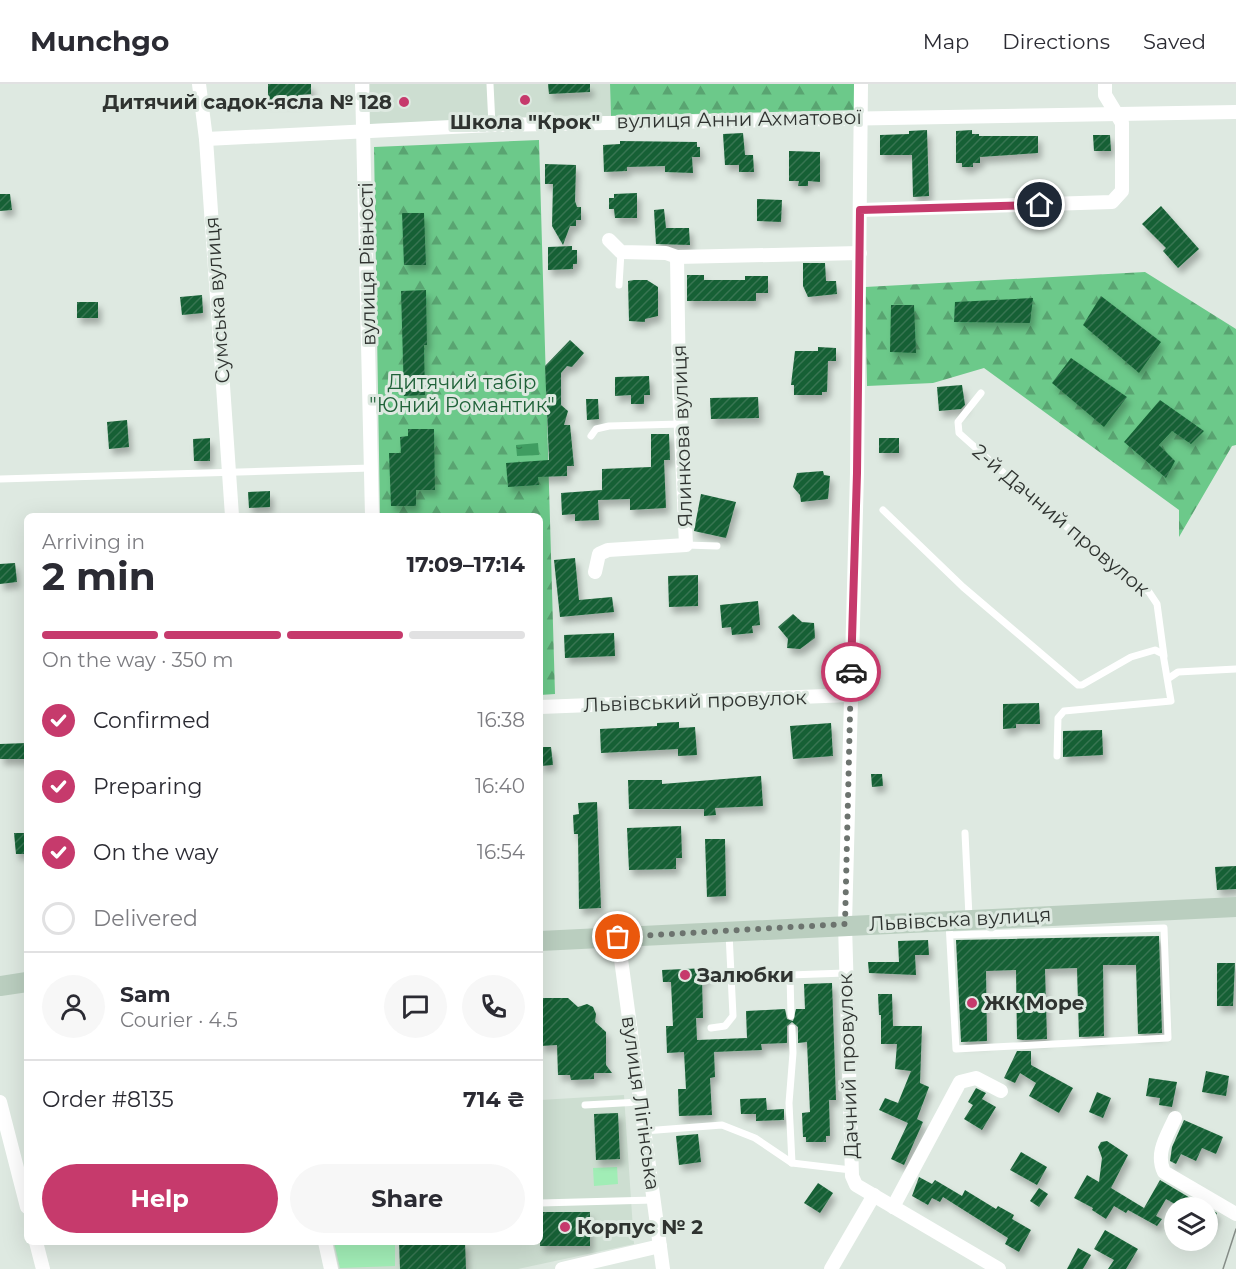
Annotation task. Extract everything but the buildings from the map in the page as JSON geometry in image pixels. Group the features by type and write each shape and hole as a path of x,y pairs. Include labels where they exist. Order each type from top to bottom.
{"main road":[{"name":"Львівська вулиця","path":"543,941 845,924 950,927 969,919 1236,907"},
{"path":"0,986 24,982"}],"street":[{"name":"Сумська вулиця","path":"199,84 206,139 232,513"},
{"name":"вулиця Рівності","path":"362,84 372,513"},
{"path":"845,924 857,473 861,84"},
{"path":"860,210 1112,202 1122,191 1122,123 1105,95 1105,84"},
{"name":"вулиця Анни Ахматової","path":"206,139 364,133 492,124 861,116 1236,112"},
{"path":"609,240 621,252 666,253 677,257 860,253"},
{"name":"Ялинкова вулиця","path":"595,572 599,554 608,550 686,546 680,424 677,257"},
{"name":"Львівський провулок","path":"543,707 850,695"},
{"name":"Дачний провулок","path":"845,924 851,1170 856,1185 999,1269"},
{"name":"вулиця Лігінська","path":"618,937 663,1269"},
{"path":"893,1207 960,1082 976,1078 1001,1091"},
{"path":"0,1102 24,1195"},
{"path":"1175,1118 1162,1146 1159,1161 1164,1172 1236,1214"},
{"path":"831,1269 874,1195"},
{"path":"37,1245 43,1269"},
{"path":"326,1245 331,1269"},
{"path":"562,1269 660,1246"}],"lane":[{"path":"490,84 492,124"},
{"path":"619,285 621,252"},
{"name":"2-й Дачний провулок","path":"981,393 958,422 958,434 1043,508 1149,592 1157,604 1171,701 1059,713 1057,756"},
{"path":"591,436 596,429 609,426 680,424"},
{"path":"0,479 371,468"},
{"path":"883,510 963,587 1078,685 1148,651 1159,651 1164,659"},
{"path":"686,546 717,546"},
{"path":"1169,678 1178,672 1236,669"},
{"path":"965,833 969,919"},
{"path":"950,927 1164,928 1168,1038 956,1049 950,927"},
{"path":"711,1028 725,1026 731,1022 732,977 729,931"},
{"path":"732,977 845,973"},
{"path":"789,975 791,1016"},
{"path":"792,1028 793,1053 789,1103 792,1163"},
{"path":"585,1105 640,1102"},
{"path":"644,1131 722,1125 755,1138 792,1163 851,1170"},
{"path":"543,1203 654,1200"}],"shaded area":[{"name":"Школа \"Крок\"","path":"370,84 610,84 611,116 369,124"},
{"path":"624,1095 634,1244 518,1269 339,1269 334,1245 543,1245 543,1100"},
{"path":"617,1167 618,1184 594,1186 593,1168"},
{"path":"335,1245 395,1245 395,1266 340,1268"}],"green space":[{"path":"610,84 859,84 860,110 611,116"},
{"name":"Дитячий табір \"Юний Романтик\"","path":"539,140 555,694 543,695 543,513 380,513 374,147"},
{"path":"1145,272 1236,329 1236,445 1232,446 1179,537 1179,510 984,368 933,383 867,386 865,287"}],"water":[{"path":"538,443 539,455 517,456 516,445"}],"tram line":[{"path":"1223,1269 1236,1229"}],"way so far":[{"path":"618,937 845,924 851,672"}],"place":[{"name":"Школа \"Крок\"","path":"525,100"},
{"name":"Дитячий садок-ясла № 128","path":"404,102"},
{"name":"Залюбки","path":"685,975"},
{"name":"ЖК Море","path":"972,1003"},
{"name":"Корпус № 2","path":"565,1227"}],"route":[{"path":"851,672 857,473 860,210 1040,205"}]}
